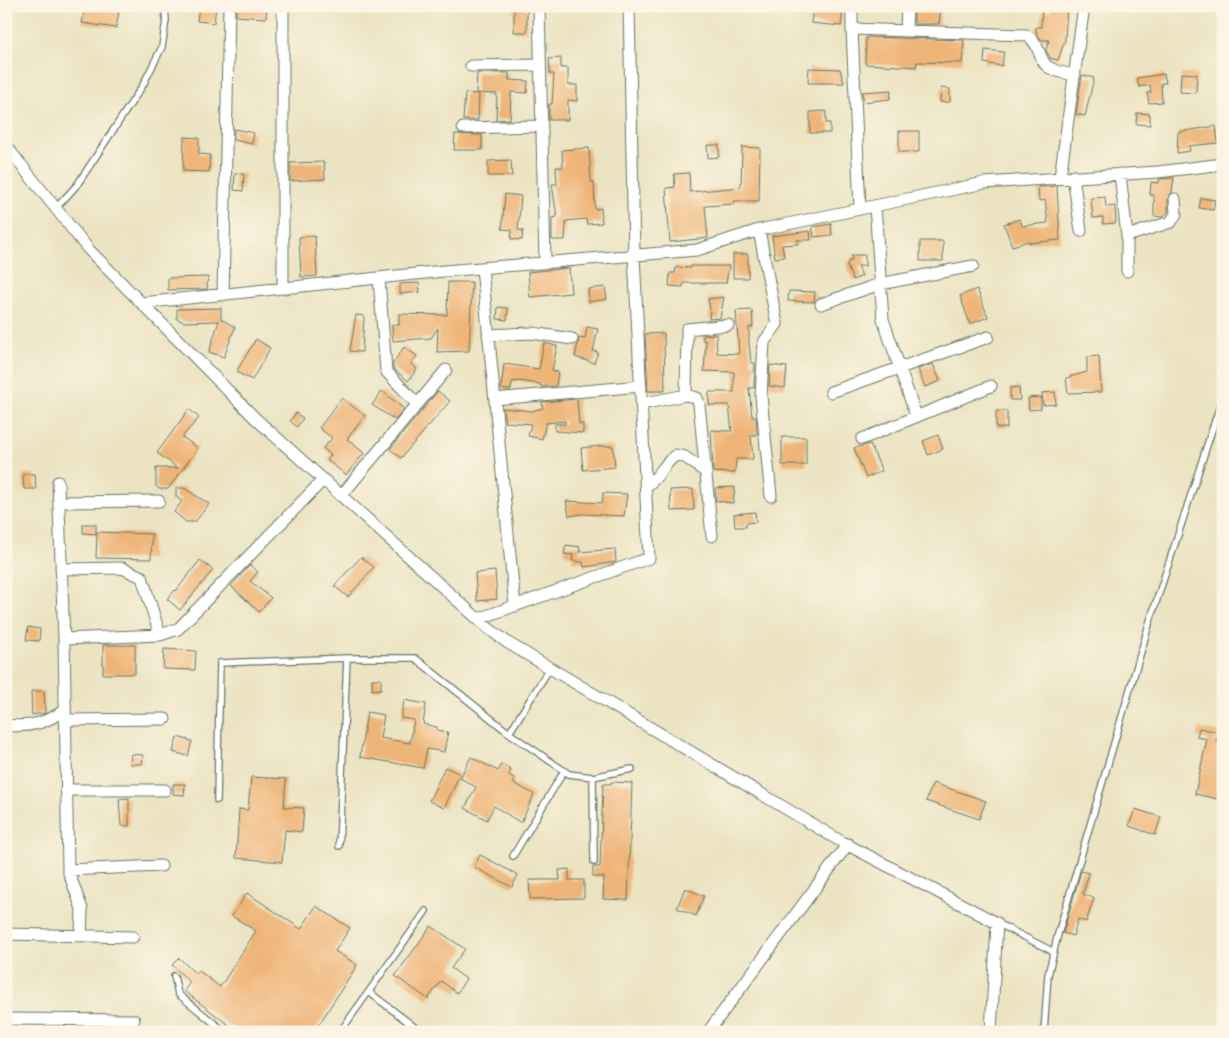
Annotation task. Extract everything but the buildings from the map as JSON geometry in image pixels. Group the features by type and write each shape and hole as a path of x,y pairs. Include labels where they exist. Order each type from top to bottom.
{"street":[{"path":"224,295 228,6"},
{"path":"283,6 283,288"},
{"path":"539,6 545,262"},
{"path":"478,619 649,558 634,255 629,6"},
{"path":"852,6 860,209"},
{"path":"906,30 907,6"},
{"path":"1060,177 1084,6"},
{"path":"852,29 1026,35 1034,39 1043,62 1049,67 1075,75"},
{"path":"471,66 540,65"},
{"path":"463,128 542,126"},
{"path":"6,146 89,250 256,419 478,619 508,643 848,844 997,923 991,1032"},
{"path":"142,303 482,268 697,250 759,230 984,182 1158,172 1223,164"},
{"path":"1120,174 1127,236 1127,271"},
{"path":"1073,176 1081,231"},
{"path":"1127,236 1171,222 1176,214 1175,199"},
{"path":"875,206 883,319 916,416"},
{"path":"759,230 777,324 764,342 761,396 771,496"},
{"path":"821,304 880,284 973,266"},
{"path":"482,268 515,606"},
{"path":"379,278 386,370 416,403"},
{"path":"686,395 687,330 728,325"},
{"path":"488,336 532,333 572,339"},
{"path":"831,392 899,367 988,338"},
{"path":"341,496 364,471 416,403 446,370"},
{"path":"495,399 640,386"},
{"path":"862,439 991,386"},
{"path":"641,404 686,395 697,398 712,536"},
{"path":"646,486 658,478 670,459 676,456 685,456 706,472"},
{"path":"64,639 160,634 178,629 323,480"},
{"path":"58,482 64,639 68,870 82,909 81,936"},
{"path":"59,502 159,501"},
{"path":"62,569 122,568 142,577 160,634"},
{"path":"6,725 29,727 65,715 165,719"},
{"path":"66,790 165,790"},
{"path":"708,1032 848,844"},
{"path":"68,870 161,866"},
{"path":"6,934 133,937"},
{"path":"6,1019 134,1020"}],"lane":[{"path":"56,208 77,185 143,85 162,47 166,20 164,6"},
{"path":"1044,1032 1048,975 1054,952 1150,621 1223,396"},
{"path":"339,846 346,658"},
{"path":"217,800 220,663 346,658 415,658 509,733 569,774 593,776 632,769"},
{"path":"509,733 550,668"},
{"path":"513,856 564,770"},
{"path":"593,776 594,862"},
{"path":"340,1032 426,911"},
{"path":"997,923 1054,952"},
{"path":"174,976 178,994 225,1032"},
{"path":"369,992 421,1032"}]}
